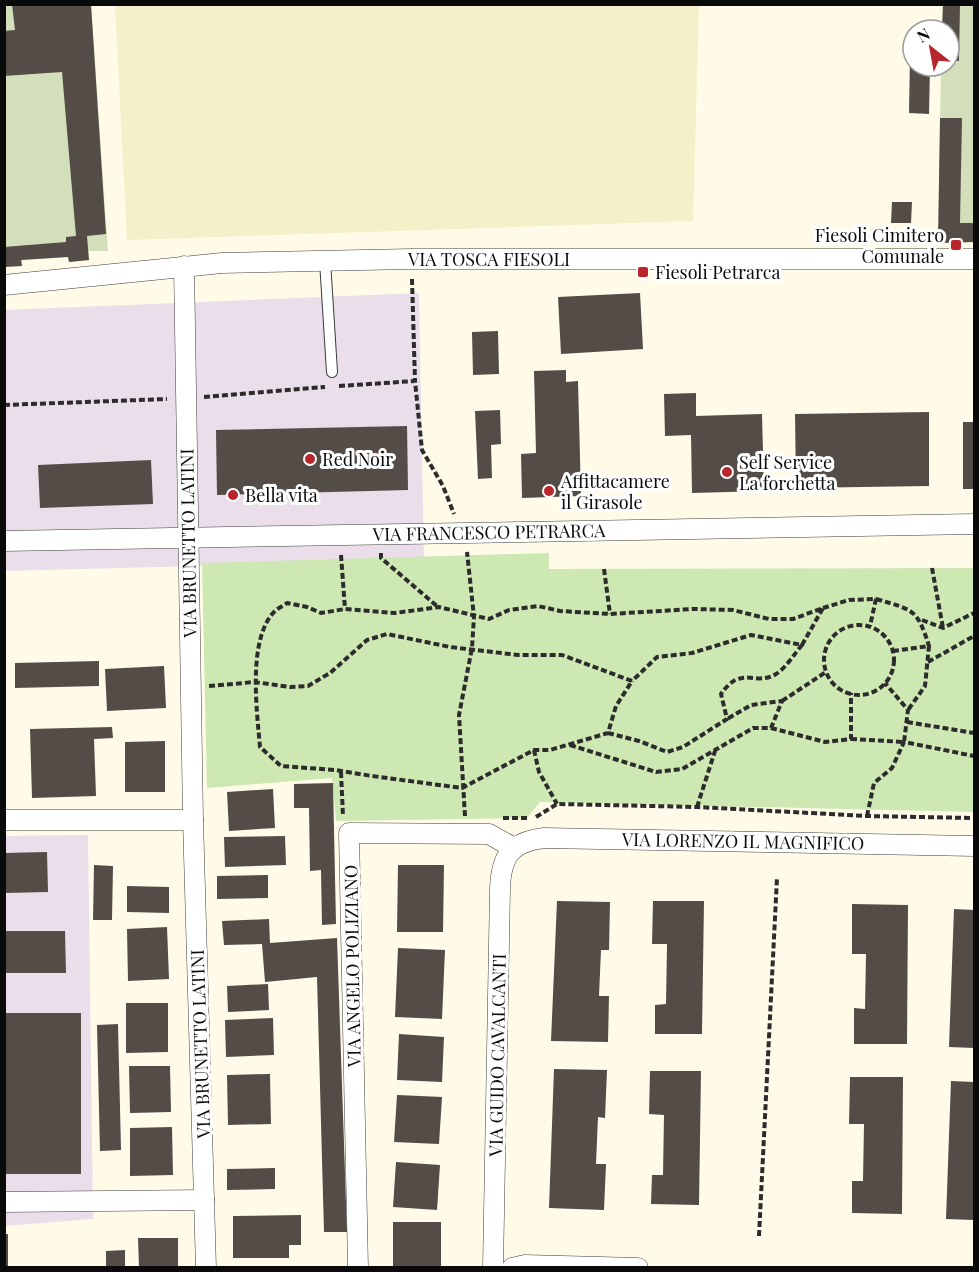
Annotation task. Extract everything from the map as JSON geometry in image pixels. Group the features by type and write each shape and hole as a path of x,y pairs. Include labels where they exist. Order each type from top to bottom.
{"street":[{"name":"VIA TOSCA FIESOLI","path":"4,285 222,262 411,259 975,259"},
{"name":"VIA BRUNETTO LATINI","path":"184,266 193,820 206,1268"},
{"name":"VIA FRANCESCO PETRARCA","path":"4,541 975,524"},
{"path":"9,820 193,820"},
{"path":"349,833 489,834 514,848"},
{"name":"VIA ANGELO POLIZIANO","path":"349,833 358,1268"},
{"name":"VIA LORENZO IL MAGNIFICO","path":"514,848 527,841 544,837 975,846"},
{"name":"VIA GUIDO CAVALCANTI","path":"493,1268 500,878 505,859 514,848"},
{"path":"4,1202 204,1200"},
{"path":"512,1268 525,1265 638,1268"}],"lane":[{"path":"325,261 332,372"}],"path":[{"path":"411,259 415,381"},
{"path":"381,534 381,558 439,607"},
{"path":"340,535 345,609"},
{"path":"932,568 943,628"},
{"path":"604,569 610,614"},
{"path":"826,672 782,701 751,705 683,747 667,752 639,741 608,733 550,750 534,750 462,788 335,770 281,766 260,747 255,682 263,629 275,611 287,603 307,607 321,613 345,609 395,613 439,607 489,619 509,610 538,606 560,611 610,614 693,609 733,610 769,619 793,619 849,600 876,600 907,608 921,620 943,628 975,613"},
{"path":"870,626 876,600"},
{"path":"727,719 721,694 728,683 744,676 760,678 776,674 802,645 823,608"},
{"path":"867,816 874,783 892,768 904,742 908,710 926,686 929,646 921,620"},
{"path":"849,626 870,626 889,640 893,651 892,674 885,683 870,693 851,693 840,689 826,672 824,660 826,649 831,639 849,626"},
{"path":"191,688 255,682 291,687 308,686 330,673 367,640 387,634 450,647 518,654 562,655 632,681"},
{"path":"608,733 616,706 632,681 657,657 692,653 751,635 802,645"},
{"path":"928,662 975,636"},
{"path":"893,651 929,646"},
{"path":"885,683 908,710"},
{"path":"851,693 851,739"},
{"path":"771,728 782,701"},
{"path":"906,722 975,733"},
{"path":"568,745 656,772 682,769 753,728 771,728 825,742 851,739 904,742 975,756"},
{"path":"534,750 539,772 557,804 975,818"},
{"path":"697,807 715,750"},
{"path":"341,772 343,820 349,833"},
{"path":"759,1236 777,878"}],"shaded area":[{"path":"115,5 699,5 693,221 127,240"},
{"path":"419,293 424,560 5,571 4,310"},
{"path":"88,835 93,1219 5,1226 5,836"}],"green space":[{"path":"5,5 91,5 108,251 88,251 89,260 69,262 68,257 22,260 22,266 5,267"},
{"path":"943,5 974,5 974,242 938,243 941,78 961,78 961,18 942,18"},
{"path":"549,553 549,569 974,568 974,812 540,802 527,818 336,821 332,778 207,788 202,563"}],"building":[{"path":"12,4 91,4 106,234 87,236 89,260 69,262 68,257 21,260 22,266 4,267 4,247 66,242 66,237 76,236 62,72 4,76 4,31 15,30"},
{"path":"943,4 960,4 960,18 942,18"},
{"path":"910,78 930,78 929,114 909,113"},
{"path":"940,118 962,118 960,223 974,223 974,242 938,243"},
{"path":"892,202 912,202 911,223 891,223"},
{"path":"640,293 643,349 561,354 558,297"},
{"path":"498,331 499,374 473,375 472,332"},
{"path":"566,370 566,382 578,381 581,496 522,498 521,454 536,453 534,371"},
{"path":"696,393 696,416 762,414 764,491 692,493 691,435 665,436 664,394"},
{"path":"500,410 501,444 491,445 492,478 478,479 475,411"},
{"path":"929,412 929,486 796,488 795,414"},
{"path":"963,422 974,422 974,489 963,489"},
{"path":"407,426 408,490 217,495 216,430"},
{"path":"151,460 153,504 40,508 38,465"},
{"path":"99,661 99,686 15,688 15,663"},
{"path":"164,666 166,708 107,711 105,669"},
{"path":"112,727 113,738 94,739 96,796 32,798 30,729"},
{"path":"165,741 165,792 125,792 125,742"},
{"path":"333,783 336,924 322,925 321,870 310,871 309,808 294,808 294,784"},
{"path":"273,789 275,828 229,831 227,792"},
{"path":"285,836 286,865 225,867 224,837"},
{"path":"47,852 48,892 4,893 4,853"},
{"path":"94,865 113,866 112,920 93,920"},
{"path":"398,865 444,865 443,932 397,932"},
{"path":"268,875 268,898 217,899 217,876"},
{"path":"127,886 169,887 169,913 127,912"},
{"path":"557,901 610,902 609,950 601,950 599,996 609,996 608,1042 551,1041"},
{"path":"653,901 704,901 702,1034 655,1034 655,1005 666,1004 667,944 652,944"},
{"path":"852,904 908,905 907,1044 854,1044 854,1008 865,1009 866,954 852,954"},
{"path":"954,909 974,910 974,1048 949,1047"},
{"path":"269,919 270,943 337,938 347,1232 324,1232 317,977 265,982 262,944 224,945 222,921"},
{"path":"167,927 169,979 128,981 127,929"},
{"path":"4,931 65,931 66,973 4,973"},
{"path":"398,948 445,950 442,1019 395,1017"},
{"path":"268,984 269,1010 228,1012 227,986"},
{"path":"126,1003 168,1003 168,1052 126,1053"},
{"path":"5,1013 81,1013 81,1174 5,1174"},
{"path":"273,1018 274,1055 226,1057 225,1020"},
{"path":"118,1024 121,1150 100,1151 97,1025"},
{"path":"399,1034 444,1037 442,1082 397,1080"},
{"path":"129,1066 170,1066 171,1112 130,1113"},
{"path":"554,1069 607,1070 605,1118 598,1117 596,1164 606,1164 604,1210 549,1208"},
{"path":"650,1071 701,1071 699,1205 651,1204 652,1175 663,1175 664,1115 649,1114"},
{"path":"270,1074 271,1124 228,1125 227,1075"},
{"path":"850,1077 903,1077 902,1214 852,1213 852,1181 863,1181 864,1124 849,1124"},
{"path":"951,1081 974,1082 974,1220 946,1219"},
{"path":"397,1095 442,1097 439,1144 394,1142"},
{"path":"172,1127 173,1175 130,1176 130,1128"},
{"path":"396,1162 440,1165 437,1210 393,1207"},
{"path":"275,1168 275,1189 227,1190 227,1169"},
{"path":"301,1215 301,1245 289,1245 289,1258 233,1258 233,1216"},
{"path":"393,1222 441,1222 441,1267 393,1267"},
{"path":"4,1234 8,1234 8,1268 4,1268"},
{"path":"138,1238 178,1238 178,1268 139,1268"},
{"path":"125,1250 125,1268 106,1268 106,1251"}],"place":[{"name":"Fiesoli Cimitero Comunale","path":"956,245"},
{"name":"Fiesoli Petrarca","path":"643,272"},
{"name":"Red Noir","path":"310,459"},
{"name":"Self Service La forchetta","path":"727,472"},
{"name":"Affittacamere il Girasole","path":"549,491"},
{"name":"Bella vita","path":"233,495"}]}
